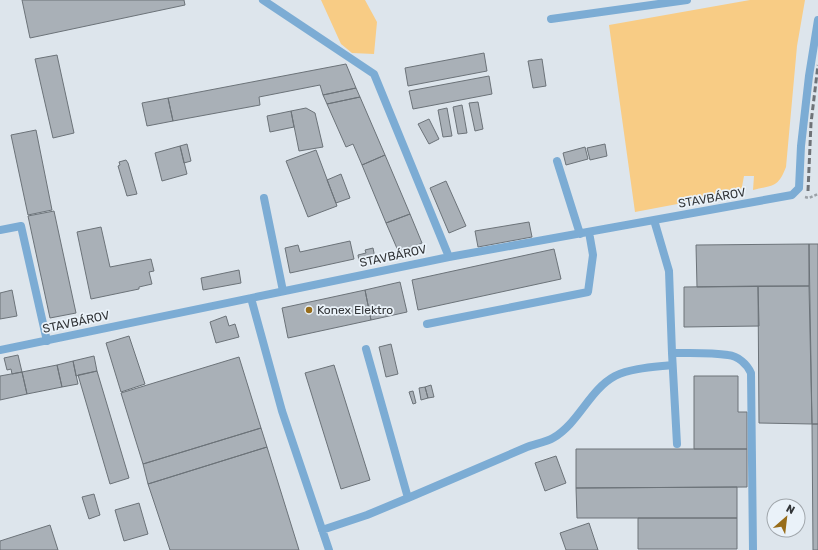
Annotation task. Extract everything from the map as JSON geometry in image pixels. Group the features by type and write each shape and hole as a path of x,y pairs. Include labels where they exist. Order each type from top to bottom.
{"lane":[{"path":"263,0 374,74 449,257"},
{"path":"551,19 687,0"},
{"name":"STAVBÁROV","path":"0,350 449,257 792,195 799,188 801,146 808,76 818,20"},
{"path":"427,324 588,292 593,255 557,161"},
{"path":"264,198 283,291"},
{"path":"654,220 669,271 672,364 677,444"},
{"path":"0,230 21,226 47,341"},
{"path":"251,298 282,411 329,550"},
{"path":"366,349 408,498"},
{"path":"672,353 729,355 748,367 751,374 753,550"},
{"path":"322,530 408,498 527,447 553,438 567,427 584,408 600,386 615,376 626,372 672,364"}],"shaded area":[{"path":"321,0 365,0 377,22 374,54 352,53 341,44"},
{"path":"750,0 805,0 797,46 786,167 783,174 777,182 770,186 753,190 754,176 744,176 741,192 635,212 609,25"}],"building":[{"path":"22,0 184,0 185,5 30,38"},
{"path":"484,53 487,71 408,86 405,68"},
{"path":"57,55 74,133 53,138 35,59"},
{"path":"542,59 546,86 533,88 528,61"},
{"path":"346,64 356,88 323,95 320,85 259,97 260,105 173,121 168,98"},
{"path":"489,76 492,94 413,109 409,91"},
{"path":"356,88 360,97 327,104 323,95"},
{"path":"360,97 385,155 362,165 353,144 346,147 327,104"},
{"path":"168,98 173,121 147,126 142,103"},
{"path":"478,102 483,129 475,131 469,103"},
{"path":"462,105 467,133 458,134 453,107"},
{"path":"306,108 315,113 323,147 299,151 291,111"},
{"path":"447,108 452,136 443,137 438,110"},
{"path":"291,111 294,127 270,132 267,116"},
{"path":"429,119 439,139 429,144 418,124"},
{"path":"36,130 52,210 28,215 11,135"},
{"path":"187,144 191,161 184,163 180,146"},
{"path":"605,144 607,156 590,160 587,148"},
{"path":"180,146 187,174 162,181 155,153"},
{"path":"585,147 588,159 566,165 563,153"},
{"path":"316,150 337,206 308,217 286,161"},
{"path":"385,155 410,214 386,223 362,165"},
{"path":"126,160 137,194 127,196 118,166 120,165 119,162"},
{"path":"341,174 350,198 336,203 327,180"},
{"path":"446,181 466,226 449,233 430,188"},
{"path":"54,211 76,313 50,318 28,216"},
{"path":"410,214 422,243 399,253 386,223"},
{"path":"529,222 532,237 478,247 475,231"},
{"path":"101,227 110,267 151,259 154,271 149,272 152,284 139,287 139,289 91,299 77,232"},
{"path":"350,241 354,259 290,273 285,248 298,245 300,252"},
{"path":"809,244 809,286 697,287 696,245"},
{"path":"809,244 818,244 818,424 812,424"},
{"path":"373,248 375,258 359,261 358,255 366,253 365,250"},
{"path":"554,249 561,279 418,310 412,280"},
{"path":"239,270 241,283 203,290 201,278"},
{"path":"400,282 407,312 371,320 365,290"},
{"path":"758,286 759,326 684,327 684,287"},
{"path":"758,286 809,286 812,424 759,423"},
{"path":"12,290 17,316 0,319 0,293"},
{"path":"365,290 371,320 288,338 282,308"},
{"path":"226,316 229,326 235,324 239,337 216,343 210,322"},
{"path":"129,336 145,384 121,392 106,343"},
{"path":"391,344 398,374 386,377 379,347"},
{"path":"18,355 22,372 12,374 11,369 7,370 4,358"},
{"path":"94,356 97,371 76,376 73,361"},
{"path":"239,357 261,428 143,464 121,393"},
{"path":"73,361 78,384 62,387 57,365"},
{"path":"57,365 62,387 27,394 22,372"},
{"path":"334,365 370,480 341,489 305,373"},
{"path":"97,371 129,478 110,484 78,375"},
{"path":"22,372 27,394 0,400 0,376"},
{"path":"694,376 738,376 738,412 747,412 747,449 694,449"},
{"path":"431,385 434,397 428,398 425,387"},
{"path":"425,387 428,398 421,400 419,388"},
{"path":"413,391 416,403 413,404 409,392"},
{"path":"812,424 818,424 818,550 813,550"},
{"path":"261,428 267,447 148,484 143,464"},
{"path":"267,447 299,550 170,550 148,484"},
{"path":"576,449 747,449 747,487 576,488"},
{"path":"556,456 566,483 545,491 535,463"},
{"path":"737,487 737,518 577,518 576,488"},
{"path":"94,494 100,515 89,519 82,497"},
{"path":"139,503 148,534 124,541 115,510"},
{"path":"638,518 737,518 737,549 638,549"},
{"path":"589,523 598,550 566,550 560,533"},
{"path":"50,525 58,550 0,550 0,541"}],"railway":[{"path":"808,191 811,123 818,65"}],"place":[{"name":"Konex Elektro","path":"309,310"}]}
